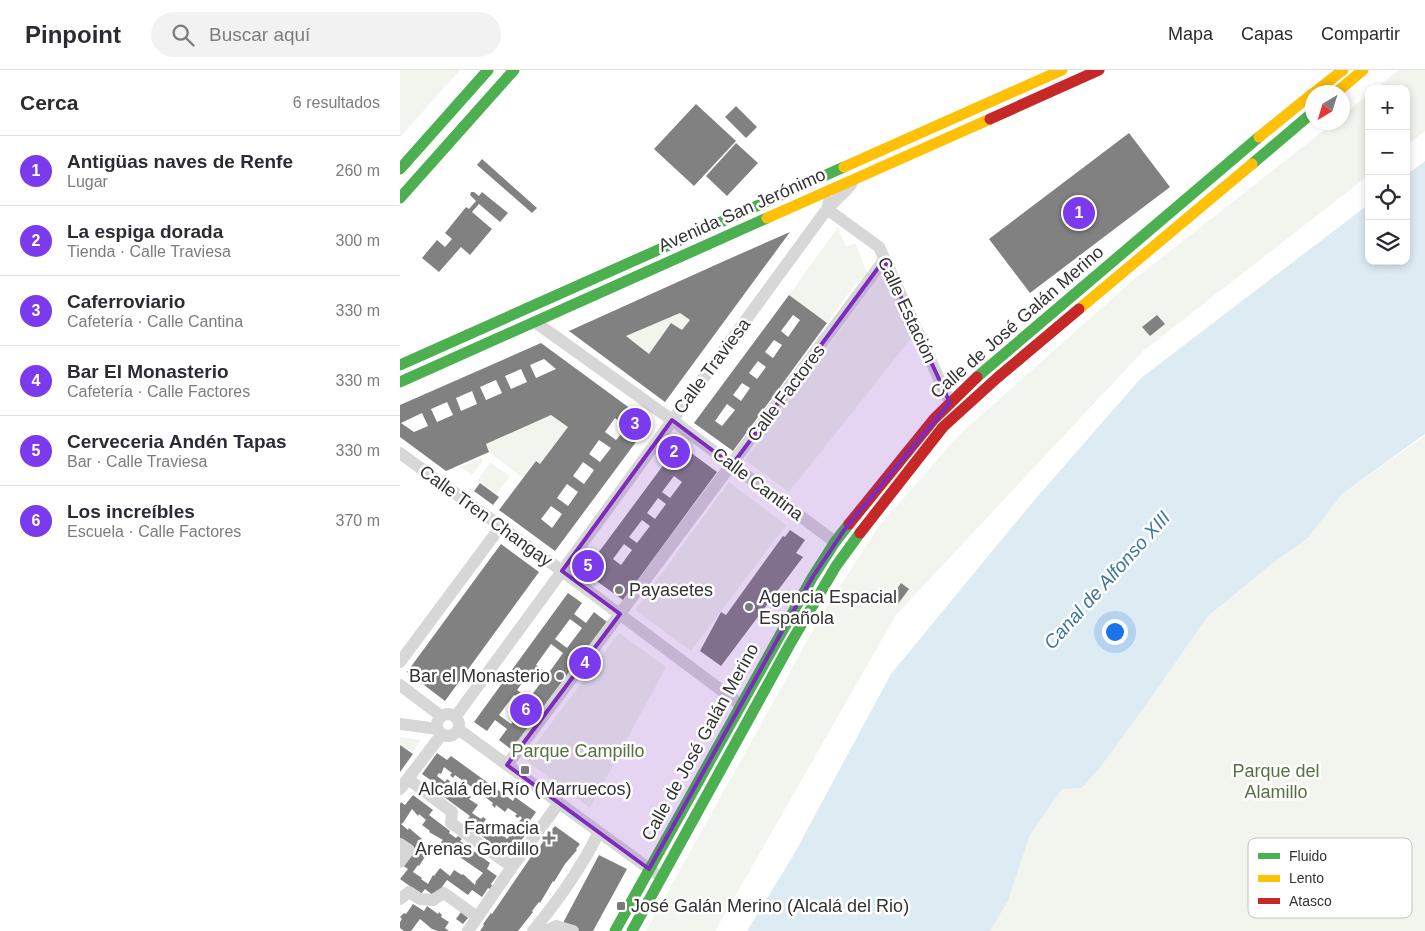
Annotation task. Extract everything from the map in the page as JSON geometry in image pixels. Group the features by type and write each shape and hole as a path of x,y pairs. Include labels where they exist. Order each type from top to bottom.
{"main road":[{"path":"400,169 488,70"},
{"path":"400,198 514,70"},
{"name":"Avenida San Jerónimo","path":"400,365 1062,70"},
{"name":"Avenida San Jerónimo","path":"400,382 1099,70"},
{"name":"Calle de José Galán Merino","path":"1324,85 1343,70"},
{"path":"1345,85 1363,70"},
{"name":"Calle de José Galán Merino","path":"615,931 812,578 835,542 934,419 986,368 1305,100"},
{"name":"Calle de José Galán Merino","path":"632,931 836,566 874,513 943,427 998,378 1305,119"}],"street":[{"name":"Calle Traviesa","path":"456,716 828,209 856,178"},
{"path":"813,181 825,192 829,200 828,209"},
{"name":"Calle Estación","path":"828,209 879,247 950,403"},
{"name":"Calle Factores","path":"507,765 884,260"},
{"name":"Calle Cantina","path":"534,322 672,420 835,542"},
{"name":"Calle Tren Changay","path":"400,453 741,705"},
{"path":"400,662 501,526"},
{"path":"400,685 441,716"},
{"path":"400,697 414,695"},
{"path":"400,724 440,732 449,736 458,729 459,725 456,716 446,714 441,716 437,725 440,732"},
{"path":"458,729 661,878"},
{"path":"440,732 404,784 452,812 451,822 512,867"},
{"path":"468,931 559,803"},
{"path":"533,931 572,882 599,832"},
{"path":"400,844 408,850 400,862"},
{"path":"403,892 420,899 433,900 444,892 477,917"},
{"path":"533,931 546,930 556,926 573,931"}],"highlighted area":[{"path":"884,260 950,403 845,529 812,578 649,869 507,765 620,614 562,571 672,420 732,465"}],"green space":[{"path":"400,70 460,70 400,137"},
{"path":"1399,70 1425,70 1425,131 1410,143 1410,85 1380,85"},
{"path":"1365,97 1365,178 1143,351 896,615 715,931 646,931 825,609 880,525 959,435 1132,281 1324,130 1350,130 1350,109"},
{"path":"838,227 846,247 855,243 868,275 859,279 827,323 789,295"},
{"path":"887,267 916,332 789,492 745,460"},
{"path":"680,313 690,320 682,330 671,323 649,354 626,336"},
{"path":"551,415 568,427 540,464 536,461 523,478 489,452 486,444"},
{"name":"Parque del Alamillo","path":"1425,436 1425,931 990,931 1008,901 1030,835 1062,789 1082,788 1102,765 1207,617 1273,563 1308,538 1342,494"},
{"path":"481,458 483,461 472,475 460,467"},
{"path":"490,462 510,476 497,493 478,480"},
{"path":"729,482 786,525 691,651 635,610"},
{"name":"Parque Campillo","path":"619,633 666,667 590,808 524,759"},
{"path":"400,737 421,740 413,752 400,743"}],"water":[{"name":"Canal de Alfonso XIII","path":"1425,161 1425,434 1342,494 1308,538 1273,563 1207,617 1102,765 1082,788 1062,789 1030,835 1008,901 990,931 747,931 793,856 891,674 1031,504 1141,378 1365,207 1365,265 1410,265 1410,172"}],"building":[{"path":"696,104 736,141 694,186 654,149"},
{"path":"736,106 757,127 746,138 725,117"},
{"path":"1129,133 1170,187 1030,293 989,239"},
{"path":"736,143 758,163 727,196 706,176"},
{"path":"482,159 537,208 532,213 477,165"},
{"path":"471,192 479,196 482,192 508,213 500,222 479,204 472,212 492,229 470,255 461,247 439,272 422,258 437,240 445,247 452,239 445,233 466,207 469,209 476,201 470,195"},
{"path":"790,232 665,402 569,331","holes":["680,313 690,320 682,330 671,323 649,354 626,336"]},
{"path":"789,295 827,323 733,451 694,423","holes":["793,315 800,320 788,337 781,331","774,340 782,345 773,358 765,352","758,361 766,367 757,379 749,373","742,383 750,388 741,401 733,395","727,404 735,410 722,426 715,421"]},
{"path":"1157,315 1165,324 1150,336 1142,327"},
{"path":"541,343 650,423 555,551 499,510 536,461 540,464 568,427 551,415 486,444 489,452 446,471 400,437 400,405","holes":["544,359 556,369 536,378 530,365","521,369 527,382 511,389 505,376","496,380 502,393 486,400 480,387","472,391 477,404 461,411 456,398","447,402 453,415 437,422 431,409","422,413 428,426 414,432 401,423","615,418 627,427 616,440 605,432","599,440 611,448 600,462 589,454","583,462 594,470 584,484 573,476","567,484 578,492 568,506 557,498","551,506 562,514 552,528 541,519"]},
{"path":"679,444 717,472 623,600 584,572","holes":["674,476 682,482 670,498 662,492","658,498 666,504 655,519 647,513","642,520 650,526 637,543 629,537","624,544 632,550 621,565 613,559"]},
{"path":"480,483 499,497 493,505 474,491"},
{"path":"790,530 805,540 796,553 803,557 721,666 700,651 721,612 726,615 783,536 785,537"},
{"path":"501,544 539,572 445,701 407,672"},
{"path":"901,583 909,589 898,604 890,599"},
{"path":"568,593 582,603 574,614 586,623 594,612 607,622 512,750 499,740 507,729 495,720 487,731 474,722","holes":["570,619 582,628 567,648 555,639","551,644 563,653 548,674 536,665","532,670 544,678 529,699 517,690","514,695 526,704 511,724 499,715"]},
{"path":"400,745 413,754 400,772"},
{"path":"437,753 447,760 451,756 513,801 515,797 536,812 529,822 533,825 517,846 513,843 506,854 464,823 470,816 429,786 432,781 422,774","holes":["444,767 452,773 450,775 453,778 455,775 473,788 471,790 474,793 476,790 493,803 492,805 495,808 496,805 505,812 508,808 517,814 515,816 522,818 516,826 513,825 511,828 514,830 507,839 504,836 506,834 503,832 502,835 484,822 486,819 483,817 481,819 472,813 478,805 469,799 471,797 468,794 466,797 448,784 450,781 447,779 445,782 437,776 439,773 441,774"]},
{"path":"413,795 433,810 429,815 450,831 449,833 456,838 458,836 462,839 460,841 490,863 487,869 497,876 490,889 488,888 482,897 472,890 468,895 447,880 435,897 425,889 421,894 400,879 408,869 402,865 400,839 400,804 401,802 405,805","holes":["412,809 418,816 419,814 426,820 422,825 429,832 443,840 441,842 448,849 483,873 475,885 463,874 454,870 450,876 440,868 428,884 413,872 428,852 418,845 422,839 401,824"]},
{"path":"555,826 580,844 553,881 540,903 518,931 480,931 535,851 537,851 542,841"},
{"path":"599,855 627,869 593,931 578,931 563,923"},
{"path":"413,904 424,911 427,906 438,914 439,912 442,915 441,917 449,922 445,928 449,931 432,929 420,919 411,931 404,931 400,928 402,919 400,917 404,913 406,914"},
{"path":"461,912 468,918 463,924 456,919"}],"traffic: fast":[{"path":"400,169 488,70"},
{"path":"400,198 514,70"},
{"path":"1252,164 1305,119"},
{"path":"977,377 1259,137"},
{"path":"400,365 844,167"},
{"path":"400,382 767,218"},
{"path":"615,931 812,578 849,524"},
{"path":"632,931 790,644 836,566 860,533"}],"traffic: slow":[{"path":"844,167 1062,70"},
{"path":"1324,85 1343,70"},
{"path":"1345,85 1363,70"},
{"path":"1259,137 1305,100"},
{"path":"767,218 990,119"},
{"path":"1079,309 1252,164"}],"traffic: jam":[{"path":"990,119 1099,70"},
{"path":"860,533 943,427 997,378 1079,309"},
{"path":"849,524 934,419 977,377"}],"place":[{"name":"Antigüas naves de Renfe","path":"1079,213"},
{"name":"Caferroviario","path":"635,424"},
{"name":"La espiga dorada","path":"674,452"},
{"name":"Cerveceria Andén Tapas","path":"588,566"},
{"name":"Payasetes","path":"619,590"},
{"name":"Agencia Espacial Española","path":"749,607"},
{"name":"Bar El Monasterio","path":"585,663"},
{"name":"Bar el Monasterio","path":"560,676"},
{"name":"Los increíbles","path":"526,710"},
{"name":"Alcalá del Río (Marruecos)","path":"525,770"},
{"name":"Farmacia Arenas Gordillo","path":"549,838"},
{"name":"José Galán Merino (Alcalá del Rio)","path":"621,906"}]}
